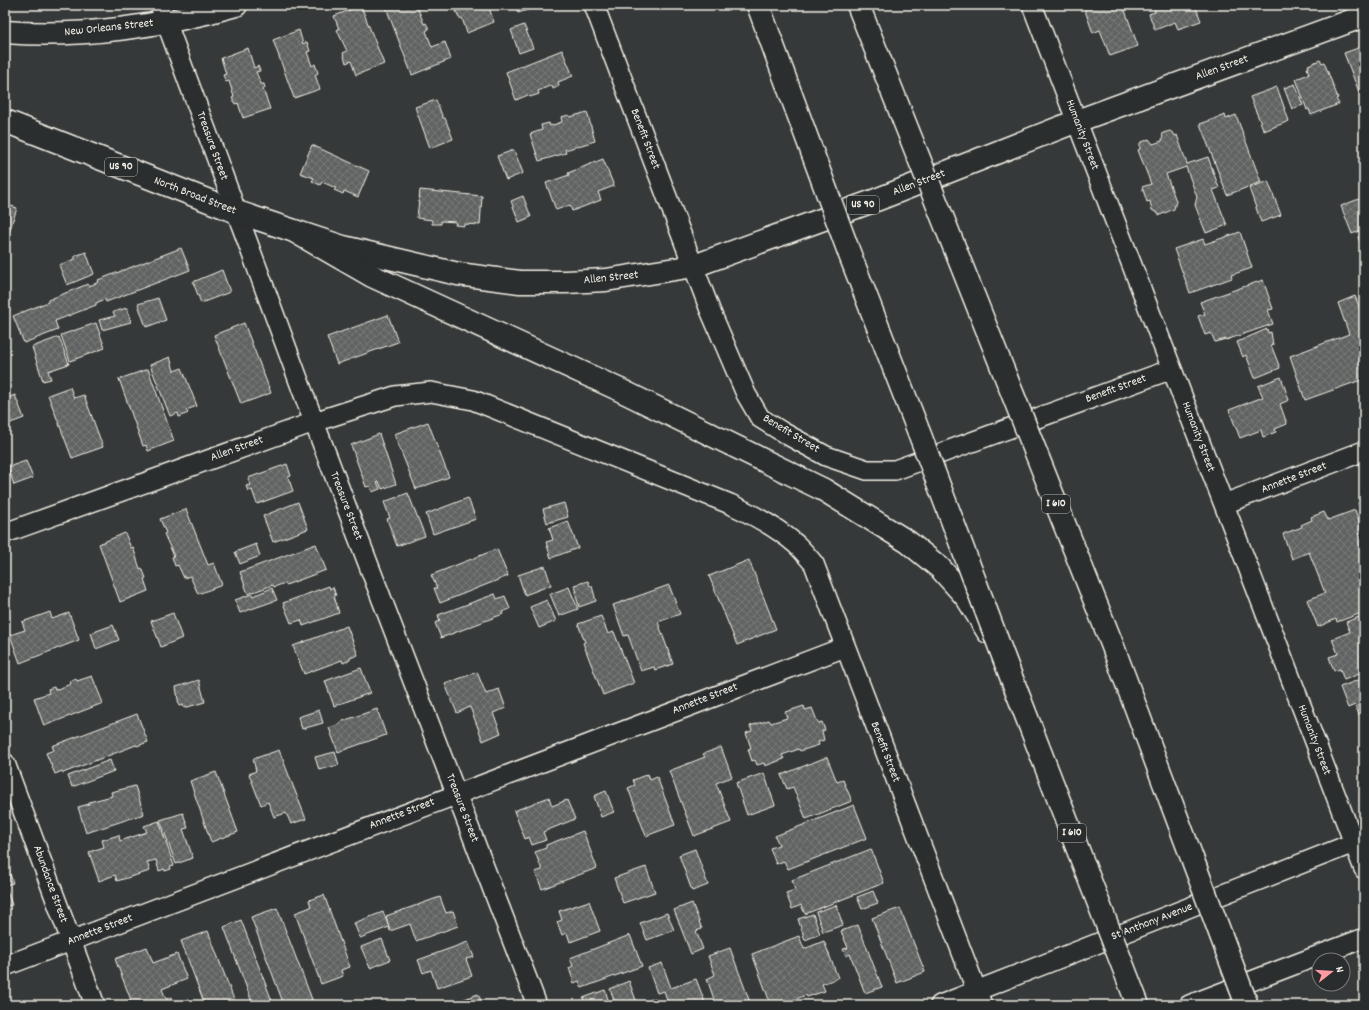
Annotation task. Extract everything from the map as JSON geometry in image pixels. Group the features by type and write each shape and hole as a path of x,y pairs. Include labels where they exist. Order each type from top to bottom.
{"main road":[{"name":"New Orleans Street","path":"5,32 55,33 103,31 163,13 209,13 236,5"},
{"name":"I 610","path":"758,5 850,255 1138,1005"},
{"name":"I 610","path":"858,5 1112,644 1247,1005"},
{"name":"Allen Street","path":"343,247 458,274 520,282 606,280 694,266 876,200 1077,122 1364,16"},
{"name":"North Broad Street","path":"5,121 237,212 343,247"},
{"path":"294,231 372,276 618,389 824,490 908,542 940,568 967,598 1006,661"}],"street":[{"name":"Benefit Street","path":"594,5 710,310 746,394 760,418 826,456 867,470 895,470 1172,369"},
{"name":"Humanity Street","path":"1032,5 1224,504 1359,841 1364,869"},
{"name":"Treasure Street","path":"163,13 314,422 537,1005"},
{"name":"Allen Street","path":"5,533 314,422 395,396 431,392 473,400"},
{"name":"Benefit Street","path":"473,400 730,504 763,519 798,546 814,564 979,998"},
{"name":"Annette Street","path":"1224,504 1364,451"},
{"name":"Annette Street","path":"5,966 845,647"},
{"name":"Abundance Street","path":"5,763 95,1005"},
{"name":"St Anthony Avenue","path":"940,1005 979,998 1359,841"},
{"path":"1189,1005 1364,938"}],"building":[{"path":"385,5 420,5 421,8 418,9 424,24 426,23 429,29 426,31 432,47 445,42 451,59 412,75"},
{"path":"457,5 488,5 494,22 467,33 462,18 459,18 456,11 459,10"},
{"path":"515,5 543,5 518,13"},
{"path":"1083,5 1123,5 1138,46 1110,56 1100,30 1093,33"},
{"path":"1153,5 1195,5 1201,21 1178,29 1175,22 1155,30 1149,14 1155,12"},
{"path":"361,6 384,64 356,75 351,61 346,63 343,53 347,51 337,30 339,29 334,16"},
{"path":"524,25 533,48 519,53 511,30"},
{"path":"299,30 303,44 307,42 310,51 307,52 312,66 315,64 318,73 315,75 320,89 294,98 273,40"},
{"path":"1364,46 1364,105 1344,53"},
{"path":"248,48 254,68 258,66 260,71 256,72 261,84 264,84 265,88 263,89 270,109 243,118 238,103 235,104 232,98 234,97 229,81 226,82 223,75 226,74 221,58"},
{"path":"562,50 573,76 558,82 559,86 553,89 552,85 538,91 539,94 530,97 528,95 516,100 506,72"},
{"path":"1320,60 1322,63 1324,62 1339,104 1311,115 1309,109 1307,110 1296,79 1309,74 1307,68 1309,68 1308,65"},
{"path":"1295,84 1303,105 1292,109 1284,88"},
{"path":"1277,87 1289,121 1264,131 1250,97"},
{"path":"436,100 453,139 430,148 415,107"},
{"path":"587,112 595,141 565,150 566,153 539,161 530,134 542,130 541,125 549,123 550,126 562,122 561,117 569,115 570,117"},
{"path":"1225,115 1226,119 1236,115 1261,182 1227,195 1200,124"},
{"path":"1170,131 1175,136 1177,135 1187,164 1208,157 1219,188 1213,190 1227,225 1206,233 1195,205 1197,197 1186,167 1166,174 1176,201 1174,209 1160,215 1152,210 1150,201 1147,202 1142,187 1151,184 1138,150 1140,149 1140,143 1149,139 1153,144 1162,141 1163,133"},
{"path":"312,145 369,171 358,197 344,191 343,194 334,190 336,188 322,182 320,185 312,181 314,178 300,173"},
{"path":"514,150 523,173 506,180 497,156"},
{"path":"603,159 614,186 598,192 601,200 572,211 570,205 556,210 546,183 569,175 568,173"},
{"path":"1268,181 1281,215 1261,222 1249,188"},
{"path":"420,190 482,196 480,225 465,224 464,226 455,225 456,222 441,221 441,224 432,224 432,220 417,218"},
{"path":"523,196 531,217 519,222 511,201"},
{"path":"1364,197 1364,229 1352,234 1341,206"},
{"path":"5,204 17,208 5,245"},
{"path":"1240,232 1252,268 1231,275 1232,278 1190,293 1174,249 1203,239 1205,244"},
{"path":"1364,235 1364,253 1358,237"},
{"path":"181,248 190,270 106,302 105,299 96,303 96,305 55,321 58,330 24,343 13,316 48,302 48,300 88,284 89,286 99,282 98,280"},
{"path":"86,252 94,274 67,285 59,265 75,259 75,256"},
{"path":"222,270 230,292 201,303 193,282"},
{"path":"1263,280 1273,309 1268,310 1273,324 1226,340 1215,342 1211,333 1205,335 1198,316 1205,314 1200,302"},
{"path":"1355,296 1364,319 1364,347 1361,348 1364,357 1364,379 1305,400 1290,356 1349,334 1338,303"},
{"path":"158,298 166,320 146,327 138,304"},
{"path":"127,308 131,322 102,330 99,320 115,316 113,312"},
{"path":"388,315 398,342 337,364 327,337"},
{"path":"96,323 105,348 70,361 61,335"},
{"path":"244,323 271,393 241,404 214,335"},
{"path":"1267,329 1268,333 1271,332 1273,345 1271,345 1280,368 1255,378 1246,355 1243,357 1237,342"},
{"path":"59,337 69,364 48,371 51,379 43,381 32,347"},
{"path":"170,357 174,371 182,368 197,406 186,410 188,413 179,417 178,413 170,416 150,365"},
{"path":"148,369 174,441 148,451 146,445 143,446 119,379"},
{"path":"1281,377 1289,400 1280,404 1287,424 1275,429 1276,432 1263,437 1261,430 1240,438 1229,410 1263,397 1258,386"},
{"path":"70,387 74,398 84,395 103,447 72,458 48,395"},
{"path":"15,395 24,418 5,425 5,399"},
{"path":"428,422 449,477 416,489 394,434"},
{"path":"379,434 396,484 382,489 379,482 377,482 380,489 372,492 370,486 366,487 351,445"},
{"path":"26,461 33,478 14,485 8,467"},
{"path":"287,464 291,476 288,477 293,491 257,504 252,490 248,491 246,486 250,485 248,478"},
{"path":"408,493 425,536 397,546 387,519 390,518 384,502"},
{"path":"468,498 476,519 433,534 426,514"},
{"path":"1364,501 1364,518 1358,503"},
{"path":"298,502 308,529 273,542 263,516"},
{"path":"564,503 568,517 547,523 543,509"},
{"path":"186,509 208,565 214,563 222,585 198,594 190,576 184,578 178,565 175,566 172,557 174,556 164,534 166,533 160,519"},
{"path":"1355,510 1363,531 1359,533 1364,546 1364,612 1337,622 1336,619 1318,627 1307,600 1325,593 1309,552 1292,559 1283,534 1302,527 1301,525 1312,520 1311,517 1324,512 1328,520"},
{"path":"568,521 578,548 551,558 546,542 553,540 549,528"},
{"path":"125,533 131,548 133,547 140,569 142,568 146,578 144,579 148,591 120,602 99,544"},
{"path":"256,544 260,556 240,564 235,552"},
{"path":"316,544 326,570 286,585 285,583 274,587 273,585 248,594 240,572"},
{"path":"497,549 508,576 440,603 434,588 437,588 431,575"},
{"path":"749,560 776,629 737,645 709,576"},
{"path":"545,566 551,585 525,595 518,575"},
{"path":"588,581 590,586 592,586 596,601 579,607 575,592 577,592 574,585"},
{"path":"669,585 680,614 658,622 673,664 655,670 654,667 641,671 628,635 624,636 613,605"},
{"path":"329,586 330,589 333,587 339,613 303,626 301,620 291,623 283,603"},
{"path":"569,587 578,609 559,616 550,594"},
{"path":"272,588 277,600 240,613 235,600 252,594 253,596"},
{"path":"495,594 497,599 505,596 510,609 502,612 503,614 441,638 435,623 440,621 438,615"},
{"path":"547,600 556,621 539,628 530,607"},
{"path":"50,612 52,619 69,613 79,640 20,663 10,635 25,630 22,622"},
{"path":"173,613 182,638 161,647 151,621"},
{"path":"1364,615 1364,672 1344,680 1340,669 1334,671 1329,657 1338,654 1332,639 1350,632 1346,622"},
{"path":"601,616 608,634 614,632 634,683 603,695 583,643 585,642 578,624"},
{"path":"113,625 119,640 96,649 91,633"},
{"path":"347,626 358,655 343,663 342,660 304,674 293,646"},
{"path":"361,668 370,693 334,706 325,681"},
{"path":"477,672 486,694 499,689 506,708 493,713 501,733 483,741 470,707 457,713 445,684"},
{"path":"92,676 103,703 44,726 34,698 49,693 48,689 54,687 55,690 71,684 70,681 76,679 77,681"},
{"path":"1364,678 1364,712 1359,715 1355,705 1348,708 1340,687"},
{"path":"199,680 205,702 184,708 183,705 179,706 176,687"},
{"path":"804,706 805,710 812,708 818,723 822,722 825,730 822,731 824,740 818,742 819,745 800,751 799,749 782,755 784,759 765,766 764,763 757,765 755,760 752,761 748,749 751,748 746,733 752,731 750,726 769,720 771,723 787,718 785,712"},
{"path":"377,709 386,735 338,752 329,728 340,724 340,722"},
{"path":"319,710 323,723 302,729 298,717"},
{"path":"137,714 148,742 137,746 136,745 63,773 62,771 55,774 46,753 54,750 52,746"},
{"path":"721,747 732,777 716,783 731,822 694,836 669,771 705,757 703,754"},
{"path":"279,750 306,819 291,824 286,813 274,817 268,802 261,805 249,774 256,771 253,759"},
{"path":"335,752 339,765 319,770 315,757"},
{"path":"827,757 837,782 843,780 852,801 806,819 793,787 787,789 781,775"},
{"path":"110,760 114,771 72,787 68,776"},
{"path":"216,772 238,832 211,842 190,781"},
{"path":"764,773 775,805 747,815 736,783"},
{"path":"648,774 650,780 657,777 675,825 646,836 628,788 635,785 633,780"},
{"path":"135,786 144,814 86,833 78,807 89,804 89,802 112,796 111,792"},
{"path":"606,791 614,812 601,817 594,796"},
{"path":"549,797 552,806 567,800 575,819 543,832 546,840 532,845 529,837 525,839 514,811"},
{"path":"854,805 867,838 788,869 784,861 776,864 770,848 779,845 775,836"},
{"path":"183,813 188,828 183,829 193,858 176,864 160,820"},
{"path":"159,821 174,866 170,867 171,869 159,871 156,860 147,862 150,871 117,881 115,875 99,881 89,852 104,847 102,840 119,835 120,841 147,832 144,826"},
{"path":"583,831 597,868 542,889 535,872 542,870 535,852 546,848 546,845"},
{"path":"695,849 708,885 692,891 679,855"},
{"path":"871,849 884,883 805,914 801,905 792,909 786,893 795,890 792,880"},
{"path":"6,862 13,883 5,885 5,863"},
{"path":"646,867 655,892 623,903 614,878"},
{"path":"5,885 12,905 5,907"},
{"path":"873,891 878,903 862,909 857,897"},
{"path":"324,895 350,967 341,970 343,976 321,984 295,913 311,907 309,900"},
{"path":"440,897 446,913 453,911 458,926 416,941 410,924 390,931 386,916"},
{"path":"589,901 600,931 570,942 567,933 562,935 557,922 562,920 559,911"},
{"path":"692,903 702,929 696,931 703,949 691,954 674,910"},
{"path":"836,905 843,925 823,932 816,912"},
{"path":"277,908 313,1002 304,1005 284,1005 251,917"},
{"path":"900,908 925,972 897,983 872,918"},
{"path":"383,912 389,927 360,938 354,923"},
{"path":"667,913 674,930 647,940 640,923"},
{"path":"813,914 820,934 805,940 798,919"},
{"path":"241,920 272,1001 262,1005 253,1005 224,927"},
{"path":"858,925 882,987 865,993 850,954 846,956 843,949 848,948 841,931"},
{"path":"208,931 236,1005 205,1005 181,941"},
{"path":"630,935 642,966 582,988 579,981 574,983 569,968 573,966 570,958"},
{"path":"799,936 804,949 824,941 838,978 822,984 825,991 807,997 806,995 785,1005 771,1005 752,954"},
{"path":"382,939 390,960 370,968 361,947"},
{"path":"468,942 474,957 466,959 472,976 437,988 431,970 423,973 418,960"},
{"path":"147,947 153,963 177,954 187,979 162,989 166,999 171,997 174,1005 128,1005 127,1002 131,1000 115,959"},
{"path":"730,948 751,1005 716,1005 707,979 715,975 708,956"},
{"path":"662,963 671,988 696,979 706,1005 669,1005 664,991 657,993 648,968"},
{"path":"629,981 637,1003 632,1005 616,1005 610,989"},
{"path":"605,990 610,1005 585,1005 583,998"},
{"path":"478,994 483,1005 448,1005"},
{"path":"655,998 657,1005 636,1005"}]}
